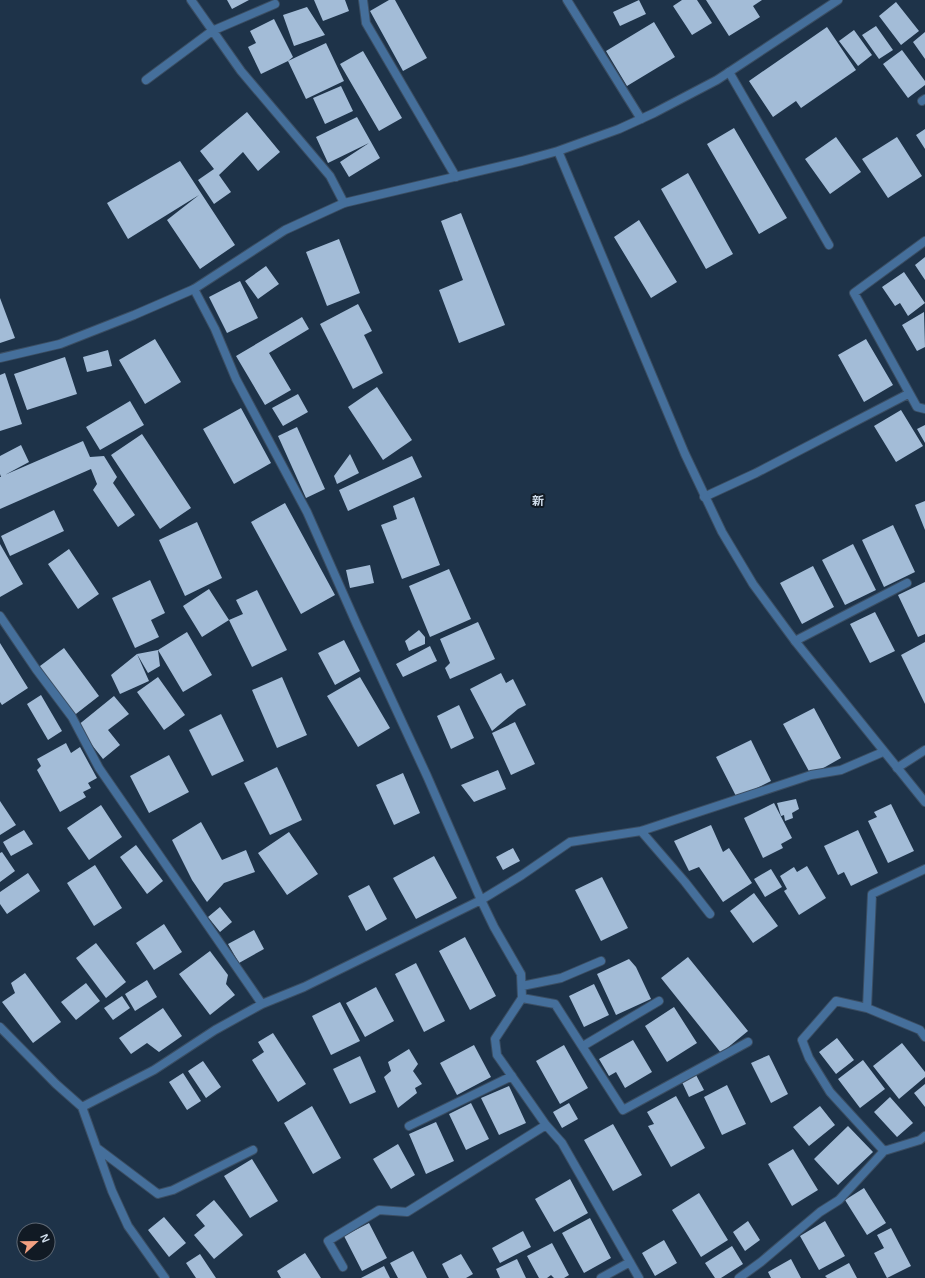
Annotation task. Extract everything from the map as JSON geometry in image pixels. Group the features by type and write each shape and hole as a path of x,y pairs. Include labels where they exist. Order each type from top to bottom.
{"street":[{"path":"191,0 240,71 330,176 344,204"},
{"path":"364,0 366,23 456,177"},
{"path":"567,0 641,119"},
{"path":"0,358 60,344 134,315 194,289 285,230 344,204 558,151 619,129 700,89 729,72 837,0"},
{"path":"146,80 212,31 275,4"},
{"path":"729,72 829,245"},
{"path":"558,151 639,347 704,497 722,532 753,584 795,641 925,802"},
{"path":"925,241 854,293 908,394 917,407 925,409"},
{"path":"194,289 215,329 236,379 308,512 357,625 427,776 481,900 494,927 521,974 522,998 496,1039 497,1055 546,1125 562,1143 639,1278"},
{"path":"704,497 756,473 908,394"},
{"path":"795,641 907,583"},
{"path":"0,616 36,669 72,717 99,768 262,1004"},
{"path":"897,768 925,750"},
{"path":"82,1107 154,1070 214,1030 262,1004 304,987 481,900 522,875 570,842 641,831 811,775 841,770 884,752"},
{"path":"641,831 685,882 710,914"},
{"path":"867,1008 872,894 925,869"},
{"path":"522,986 561,978 601,961"},
{"path":"522,998 555,1004 623,1110 748,1042"},
{"path":"583,1046 659,1001"},
{"path":"884,1151 830,1092 809,1058 802,1040 836,1001 867,1008 920,1030 925,1037"},
{"path":"0,1027 56,1084 82,1107 112,1191 128,1226 165,1278"},
{"path":"409,1126 512,1076"},
{"path":"343,1267 328,1241 379,1210 407,1212 546,1125"},
{"path":"739,1278 761,1262 820,1212 839,1200 884,1151 920,1140 925,1136"},
{"path":"96,1147 158,1194 173,1190 253,1150"},
{"path":"601,1278 630,1262"}],"building":[{"path":"227,0 249,0 232,9"},
{"path":"314,0 345,0 349,11 323,21"},
{"path":"389,0 395,0 427,58 403,71 370,11"},
{"path":"639,0 646,14 620,26 613,12"},
{"path":"682,0 697,0 712,23 692,35 673,6"},
{"path":"706,0 762,0 753,6 760,17 729,36"},
{"path":"896,2 919,31 901,45 879,16"},
{"path":"307,7 325,35 294,46 283,15"},
{"path":"274,19 293,57 261,74 248,47 256,43 250,31"},
{"path":"654,22 675,57 627,86 606,51"},
{"path":"876,26 893,50 879,59 862,35"},
{"path":"827,27 856,70 801,108 796,101 773,117 749,81"},
{"path":"854,30 872,55 858,66 839,41"},
{"path":"925,32 925,59 913,42"},
{"path":"326,43 344,81 306,99 288,61"},
{"path":"902,50 925,81 925,85 908,98 883,64"},
{"path":"363,51 402,118 379,131 340,64"},
{"path":"341,86 353,111 325,124 313,98"},
{"path":"247,112 280,152 258,171 243,152 219,175 231,192 214,204 198,180 214,169 200,151"},
{"path":"357,117 380,158 349,177 340,162 369,143 328,163 316,137"},
{"path":"734,128 787,218 759,234 707,144"},
{"path":"925,129 925,149 916,135"},
{"path":"836,137 861,172 830,194 805,159"},
{"path":"897,137 922,176 888,198 862,159"},
{"path":"180,161 235,245 200,269 167,220 199,195 128,239 107,203"},
{"path":"688,173 733,254 706,269 661,189"},
{"path":"461,213 505,325 459,343 439,290 463,280 441,221"},
{"path":"639,220 677,282 651,298 614,237"},
{"path":"339,239 360,293 327,306 306,252"},
{"path":"925,257 925,280 915,265"},
{"path":"266,266 279,284 258,299 245,281"},
{"path":"904,272 925,303 908,316 900,303 895,306 882,287"},
{"path":"240,281 258,318 227,333 209,297"},
{"path":"0,298 15,338 0,343"},
{"path":"358,304 372,331 364,335 383,373 353,389 320,324"},
{"path":"924,312 925,347 917,351 902,325"},
{"path":"302,317 309,329 269,353 291,390 265,405 236,356"},
{"path":"155,339 181,382 145,404 119,360"},
{"path":"866,339 893,385 864,402 838,355"},
{"path":"108,350 112,366 87,372 83,357"},
{"path":"65,357 77,394 27,410 14,374"},
{"path":"5,373 22,424 0,431 0,375"},
{"path":"377,387 412,440 383,460 348,407"},
{"path":"298,394 308,412 283,426 272,408"},
{"path":"130,401 144,425 100,450 86,427"},
{"path":"241,408 271,463 234,484 203,429"},
{"path":"901,410 923,446 896,462 874,426"},
{"path":"925,425 925,443 917,429"},
{"path":"297,427 325,489 306,498 278,436"},
{"path":"142,434 191,508 160,529 111,455"},
{"path":"83,441 90,457 104,456 117,477 113,483 135,515 118,527 93,490 97,484 91,469 0,509 0,477"},
{"path":"21,445 29,462 1,477 0,456"},
{"path":"350,454 359,473 337,484 334,476"},
{"path":"412,456 422,477 348,511 339,490"},
{"path":"414,497 440,565 402,579 381,525 397,519 393,506"},
{"path":"925,501 925,530 915,505"},
{"path":"285,503 335,595 301,614 251,522"},
{"path":"54,510 64,531 10,556 1,536"},
{"path":"197,522 222,578 185,596 159,540"},
{"path":"893,525 915,572 884,587 862,540"},
{"path":"0,544 23,584 0,597"},
{"path":"853,544 876,590 845,605 822,560"},
{"path":"69,549 99,594 78,609 48,564"},
{"path":"370,565 374,583 350,588 346,570"},
{"path":"813,566 834,607 802,624 780,583"},
{"path":"449,569 471,619 430,637 409,586"},
{"path":"150,580 165,613 151,620 159,637 135,648 112,598"},
{"path":"925,582 925,634 918,637 898,595"},
{"path":"209,589 229,620 202,637 183,606"},
{"path":"257,590 287,650 252,667 229,620 243,614 236,600"},
{"path":"875,612 895,651 870,663 850,624"},
{"path":"478,622 495,659 450,679 445,668 450,663 440,639"},
{"path":"419,630 425,637 425,644 409,651 405,641"},
{"path":"187,632 212,675 183,692 158,650"},
{"path":"344,640 360,671 335,685 318,653"},
{"path":"925,642 925,704 901,655"},
{"path":"0,643 28,688 2,705 0,702"},
{"path":"430,646 437,661 403,677 396,664"},
{"path":"64,648 99,696 72,717 36,669"},
{"path":"158,650 160,666 148,673 137,654"},
{"path":"137,654 149,681 120,694 111,675"},
{"path":"501,673 506,683 513,679 526,705 518,709 492,731 470,689"},
{"path":"158,677 185,715 164,730 137,692"},
{"path":"282,677 307,735 277,748 252,690"},
{"path":"360,677 390,728 358,747 327,696"},
{"path":"41,695 62,731 48,740 27,704"},
{"path":"114,696 129,714 108,730 120,745 103,759 77,726"},
{"path":"459,705 474,738 451,749 437,716"},
{"path":"814,708 841,758 811,775 783,724"},
{"path":"221,714 244,761 212,776 189,730"},
{"path":"515,722 535,764 511,775 492,733"},
{"path":"751,740 771,781 737,798 716,757"},
{"path":"66,743 71,753 80,747 97,778 88,783 91,788 83,792 86,797 60,812 37,770 41,766 37,759"},
{"path":"169,755 189,792 149,813 130,776"},
{"path":"277,767 302,820 270,835 244,783"},
{"path":"498,770 506,789 474,802 461,785"},
{"path":"403,773 420,813 394,825 376,785"},
{"path":"796,799 799,809 792,813 793,818 785,821 784,815 781,816 777,803"},
{"path":"0,801 16,825 0,835"},
{"path":"774,803 792,838 781,844 783,848 763,858 744,818"},
{"path":"891,804 914,851 888,863 868,821 877,817 874,812"},
{"path":"101,805 122,837 89,860 67,828"},
{"path":"201,822 222,860 246,850 255,872 224,883 207,902 192,880 172,840"},
{"path":"711,825 723,852 729,848 752,883 723,902 699,867 689,871 674,841"},
{"path":"24,830 33,844 11,856 3,842"},
{"path":"858,830 878,873 851,886 844,872 838,875 824,846"},
{"path":"289,832 318,874 287,895 258,853"},
{"path":"136,845 163,881 147,894 120,857"},
{"path":"513,848 520,861 503,870 496,857"},
{"path":"2,852 15,871 0,882 0,853"},
{"path":"434,856 457,898 416,919 393,878"},
{"path":"95,865 122,908 94,926 67,883"},
{"path":"807,866 826,898 799,915 784,891 787,889 780,876 794,867 797,872"},
{"path":"771,869 782,887 765,897 754,879"},
{"path":"28,873 40,891 7,914 0,904 0,892"},
{"path":"602,877 628,928 601,941 575,890"},
{"path":"369,885 387,919 366,931 348,896"},
{"path":"754,893 778,926 753,943 730,911"},
{"path":"220,907 232,922 220,932 208,917"},
{"path":"164,924 182,952 154,970 136,943"},
{"path":"254,930 264,949 239,963 228,944"},
{"path":"465,937 496,996 470,1010 439,951"},
{"path":"96,943 126,982 106,998 76,958"},
{"path":"210,951 228,975 226,984 235,995 210,1015 179,974"},
{"path":"688,957 748,1031 721,1053 661,978"},
{"path":"629,959 636,967 651,999 616,1015 597,974"},
{"path":"416,963 445,1021 424,1032 395,974"},
{"path":"25,973 61,1022 33,1043 2,1002 15,993 11,983"},
{"path":"147,980 157,997 135,1011 125,994"},
{"path":"86,983 100,1001 76,1020 61,1002"},
{"path":"594,984 609,1015 584,1027 569,996"},
{"path":"376,987 394,1021 365,1037 346,1003"},
{"path":"122,996 130,1008 113,1020 104,1008"},
{"path":"340,1002 360,1041 331,1055 312,1016"},
{"path":"674,1007 697,1043 667,1062 645,1026"},
{"path":"163,1008 182,1036 159,1052 147,1043 131,1054 119,1038"},
{"path":"273,1033 306,1084 278,1102 252,1060 264,1052 258,1042"},
{"path":"837,1038 854,1060 836,1074 819,1052"},
{"path":"633,1040 652,1072 625,1088 616,1072 609,1076 599,1059"},
{"path":"902,1043 925,1072 925,1077 899,1099 873,1066"},
{"path":"474,1045 491,1077 457,1095 440,1063"},
{"path":"564,1045 588,1088 560,1104 536,1061"},
{"path":"409,1049 418,1064 413,1071 422,1084 415,1088 417,1093 398,1108 384,1077 391,1071 388,1062"},
{"path":"769,1055 788,1094 771,1103 751,1063"},
{"path":"360,1056 376,1092 350,1104 333,1069"},
{"path":"863,1060 885,1089 860,1108 838,1079"},
{"path":"203,1061 221,1087 206,1098 188,1071"},
{"path":"183,1073 201,1101 187,1110 169,1082"},
{"path":"695,1073 704,1090 689,1097 681,1080"},
{"path":"925,1084 925,1107 914,1093"},
{"path":"727,1085 746,1124 722,1135 704,1097"},
{"path":"509,1086 526,1123 499,1135 481,1098"},
{"path":"676,1096 705,1148 671,1167 648,1126 654,1124 647,1112"},
{"path":"890,1097 913,1123 897,1137 874,1112"},
{"path":"471,1103 489,1139 466,1150 449,1114"},
{"path":"569,1103 578,1119 562,1128 553,1112"},
{"path":"312,1106 341,1158 313,1174 284,1123"},
{"path":"820,1106 835,1125 809,1146 793,1127"},
{"path":"436,1122 454,1161 426,1174 409,1134"},
{"path":"613,1124 642,1175 613,1191 584,1140"},
{"path":"848,1126 873,1152 838,1185 814,1159"},
{"path":"398,1144 415,1175 391,1189 373,1159"},
{"path":"793,1149 818,1190 792,1206 768,1164"},
{"path":"252,1159 278,1201 250,1218 224,1176"},
{"path":"570,1179 588,1213 554,1232 535,1199"},
{"path":"864,1188 886,1223 867,1235 845,1200"},
{"path":"699,1193 728,1240 701,1257 672,1210"},
{"path":"214,1200 243,1235 214,1259 194,1235 205,1226 196,1215"},
{"path":"164,1217 186,1243 169,1257 148,1230"},
{"path":"590,1218 611,1258 584,1273 562,1233"},
{"path":"748,1221 760,1240 745,1251 733,1232"},
{"path":"825,1221 845,1256 819,1270 800,1236"},
{"path":"369,1223 387,1258 362,1271 344,1236"},
{"path":"891,1228 911,1266 887,1278 874,1253 884,1248 877,1235"},
{"path":"523,1231 531,1247 500,1263 492,1248"},
{"path":"664,1240 677,1263 655,1276 642,1253"},
{"path":"552,1243 569,1275 564,1278 554,1278 551,1275 547,1278 539,1278 527,1256"},
{"path":"732,1246 743,1264 721,1278 715,1278 705,1263"},
{"path":"413,1251 427,1278 398,1278 390,1263"},
{"path":"305,1253 321,1278 281,1278 277,1271"},
{"path":"200,1254 216,1278 196,1278 186,1263"},
{"path":"461,1254 473,1274 466,1278 449,1278 442,1264"},
{"path":"517,1259 526,1278 500,1278 496,1269"},
{"path":"791,1259 801,1278 771,1278 768,1272"},
{"path":"849,1263 857,1278 827,1278 825,1276"},
{"path":"384,1266 390,1278 361,1278"}],"district":[{"name":"新","path":"538,501"}]}
